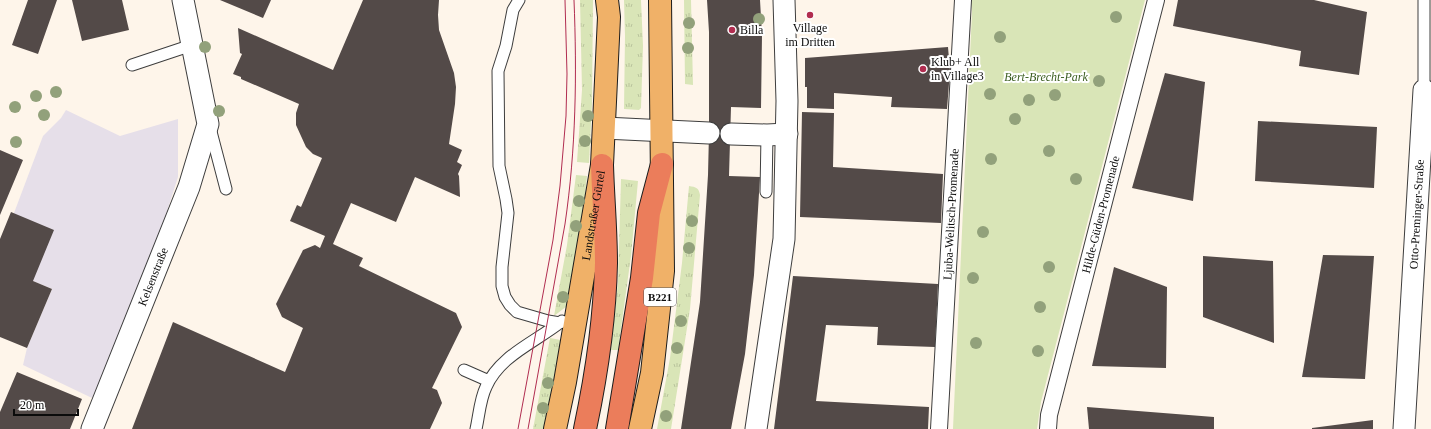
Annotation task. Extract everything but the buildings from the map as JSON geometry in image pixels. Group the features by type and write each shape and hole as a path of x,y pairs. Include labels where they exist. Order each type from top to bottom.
{"highway":[{"path":"617,429 642,278 649,213 662,164"},
{"path":"585,429 597,356 605,270 602,166"}],"main road":[{"name":"Landstraßer Gürtel","path":"555,429 565,382 602,166 609,17 607,0"},
{"name":"B221","path":"640,429 652,373 663,271 660,0"}],"street":[{"name":"Kelsenstraße","path":"92,429 189,187 208,124 183,0"},
{"path":"756,429 784,239 777,134 784,0"},
{"name":"Hilde-Güden-Promenade","path":"1048,429 1048,415 1156,0"},
{"name":"Ljuba-Welitsch-Promenade","path":"939,429 967,1"},
{"name":"Otto-Preminger-Straße","path":"1404,429 1424,90"},
{"path":"604,128 710,133"},
{"path":"731,134 777,134"}],"lane":[{"path":"519,0 513,10 506,46 498,72 499,166 508,213 502,267 502,286 507,301 517,312 548,322 560,323"},
{"name":"Otto-Preminger-Straße","path":"1424,0 1424,90"},
{"path":"132,65 192,45"},
{"name":"Kelsenstraße","path":"208,124 226,189"},
{"path":"766,192 777,134"},
{"path":"476,429 485,388 492,376 509,357 560,323 578,307"},
{"path":"464,370 489,381"}],"shaded area":[{"path":"66,110 120,136 178,119 178,177 149,268 92,398 23,365 27,348 52,289 33,281 14,213 43,136 61,118"}],"green space":[{"path":"580,0 593,0 592,104 589,163 577,162 582,90"},
{"path":"624,0 641,0 643,46 641,108 639,110 624,109"},
{"path":"684,0 691,0 693,85 685,84"},
{"name":"Bert-Brecht-Park","path":"971,0 1145,0 1041,402 1037,429 953,429 972,12"},
{"path":"576,175 587,176 582,223 567,306 554,316 567,245"},
{"path":"621,179 638,181 631,256 618,350 611,350 618,282"},
{"path":"689,186 697,188 700,195 690,309 671,429 657,429 670,358 682,263"},
{"path":"550,338 561,340 544,429 533,429"}],"tram line":[{"path":"518,429 553,240 560,186 566,116 567,74 565,0"},
{"path":"528,429 569,196 575,112 574,0"}],"place":[{"name":"Village im Dritten","path":"810,15"},
{"name":"Billa","path":"732,30"},
{"name":"Klub+ All in Village3","path":"923,69"}]}
